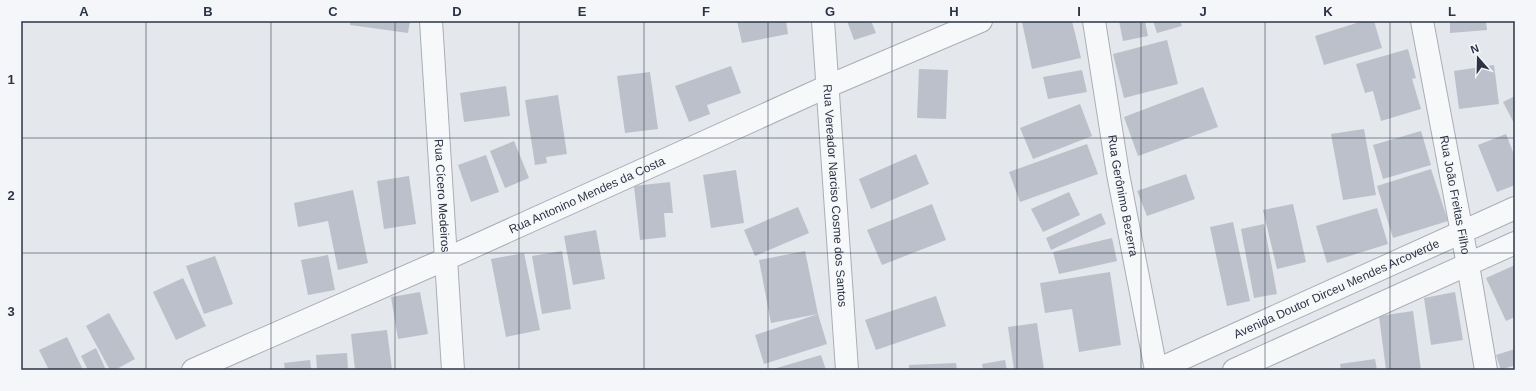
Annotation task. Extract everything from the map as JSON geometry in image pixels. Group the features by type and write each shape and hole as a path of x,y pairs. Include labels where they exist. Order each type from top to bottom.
{"street":[{"name":"Rua Cícero Medeiros","path":"431,21 453,370"},
{"name":"Rua Vereador Narciso Cosme dos Santos","path":"823,21 826,87 847,370"},
{"name":"Rua Antonino Mendes da Costa","path":"193,370 446,259 826,87 981,21"},
{"name":"Rua Gerônimo Bezerra","path":"1094,21 1118,174 1156,370"},
{"name":"Rua João Freitas Filho","path":"1422,21 1462,232 1486,370"},
{"name":"Avenida Doutor Dirceu Mendes Arcoverde","path":"1156,370 1515,208"},
{"path":"1234,370 1515,243"}],"building":[{"path":"350,21 410,21 408,33 350,25"},
{"path":"737,21 786,21 788,34 742,43"},
{"path":"847,21 871,21 876,33 854,40"},
{"path":"1072,21 1081,58 1032,69 1022,22"},
{"path":"1119,21 1145,21 1148,36 1123,41"},
{"path":"1153,21 1180,21 1182,26 1157,33"},
{"path":"1363,21 1374,21 1382,48 1324,65 1315,36"},
{"path":"1450,21 1486,21 1487,30 1450,33"},
{"path":"1167,40 1178,84 1124,98 1113,54"},
{"path":"1408,49 1416,78 1412,79 1421,109 1381,121 1373,91 1365,93 1356,64"},
{"path":"1494,65 1499,104 1459,109 1454,71"},
{"path":"731,66 741,93 707,105 710,114 689,122 675,86"},
{"path":"919,69 948,70 946,119 917,118"},
{"path":"1082,70 1087,92 1048,99 1043,77"},
{"path":"650,72 658,129 625,133 617,76"},
{"path":"506,86 510,116 464,122 460,93"},
{"path":"1203,87 1218,127 1138,156 1124,117"},
{"path":"558,95 567,154 546,157 547,163 535,165 525,100"},
{"path":"1515,96 1515,125 1503,102"},
{"path":"1080,104 1092,136 1033,159 1020,128"},
{"path":"1364,129 1376,195 1343,200 1331,134"},
{"path":"1421,131 1431,165 1383,179 1373,145"},
{"path":"1506,134 1515,157 1515,185 1497,192 1478,145"},
{"path":"514,141 529,178 505,188 490,151"},
{"path":"1087,144 1098,174 1020,202 1009,172"},
{"path":"916,154 929,184 871,209 859,179"},
{"path":"486,155 499,192 471,202 458,165"},
{"path":"1431,169 1448,221 1393,238 1377,186"},
{"path":"736,170 744,223 711,228 703,175"},
{"path":"1186,174 1195,199 1147,216 1137,191"},
{"path":"409,176 416,224 384,229 377,181"},
{"path":"670,182 673,213 664,213 666,237 640,240 634,186"},
{"path":"353,190 368,263 338,270 328,221 298,227 294,203"},
{"path":"1069,192 1080,215 1043,232 1031,209"},
{"path":"932,204 946,240 882,265 867,230"},
{"path":"1293,204 1306,262 1277,269 1263,210"},
{"path":"798,207 809,233 755,256 744,230"},
{"path":"1377,208 1388,244 1327,263 1316,226"},
{"path":"1101,213 1106,224 1051,250 1046,238"},
{"path":"1233,222 1250,301 1227,306 1210,227"},
{"path":"1264,224 1277,294 1254,298 1241,229"},
{"path":"596,230 605,279 573,285 564,236"},
{"path":"1112,238 1117,261 1059,274 1053,252"},
{"path":"562,251 571,309 542,314 532,256"},
{"path":"805,251 818,314 771,323 759,260"},
{"path":"524,253 540,330 506,337 491,259"},
{"path":"328,255 335,290 308,295 301,260"},
{"path":"215,256 233,304 204,314 186,266"},
{"path":"1515,265 1515,317 1506,321 1486,278"},
{"path":"1110,272 1121,345 1079,352 1072,309 1045,313 1040,283"},
{"path":"183,278 206,326 176,340 153,292"},
{"path":"420,292 428,334 398,339 391,297"},
{"path":"1455,292 1463,340 1431,345 1424,298"},
{"path":"936,296 946,326 876,350 865,320"},
{"path":"1413,311 1421,370 1386,370 1379,316"},
{"path":"109,313 135,359 115,370 110,370 86,326"},
{"path":"818,314 827,344 764,364 755,335"},
{"path":"1037,323 1044,370 1014,370 1008,327"},
{"path":"387,330 392,370 355,370 351,334"},
{"path":"67,337 83,370 49,370 39,350"},
{"path":"96,348 106,370 88,370 81,356"},
{"path":"1515,349 1515,365 1501,370 1496,355"},
{"path":"347,353 348,370 317,370 316,355"},
{"path":"821,355 826,370 770,370"},
{"path":"1375,359 1377,370 1341,370 1340,364"},
{"path":"310,360 311,370 285,370 284,363"},
{"path":"1005,360 1007,370 983,370 982,364"},
{"path":"956,363 957,370 909,370 909,365"}]}
